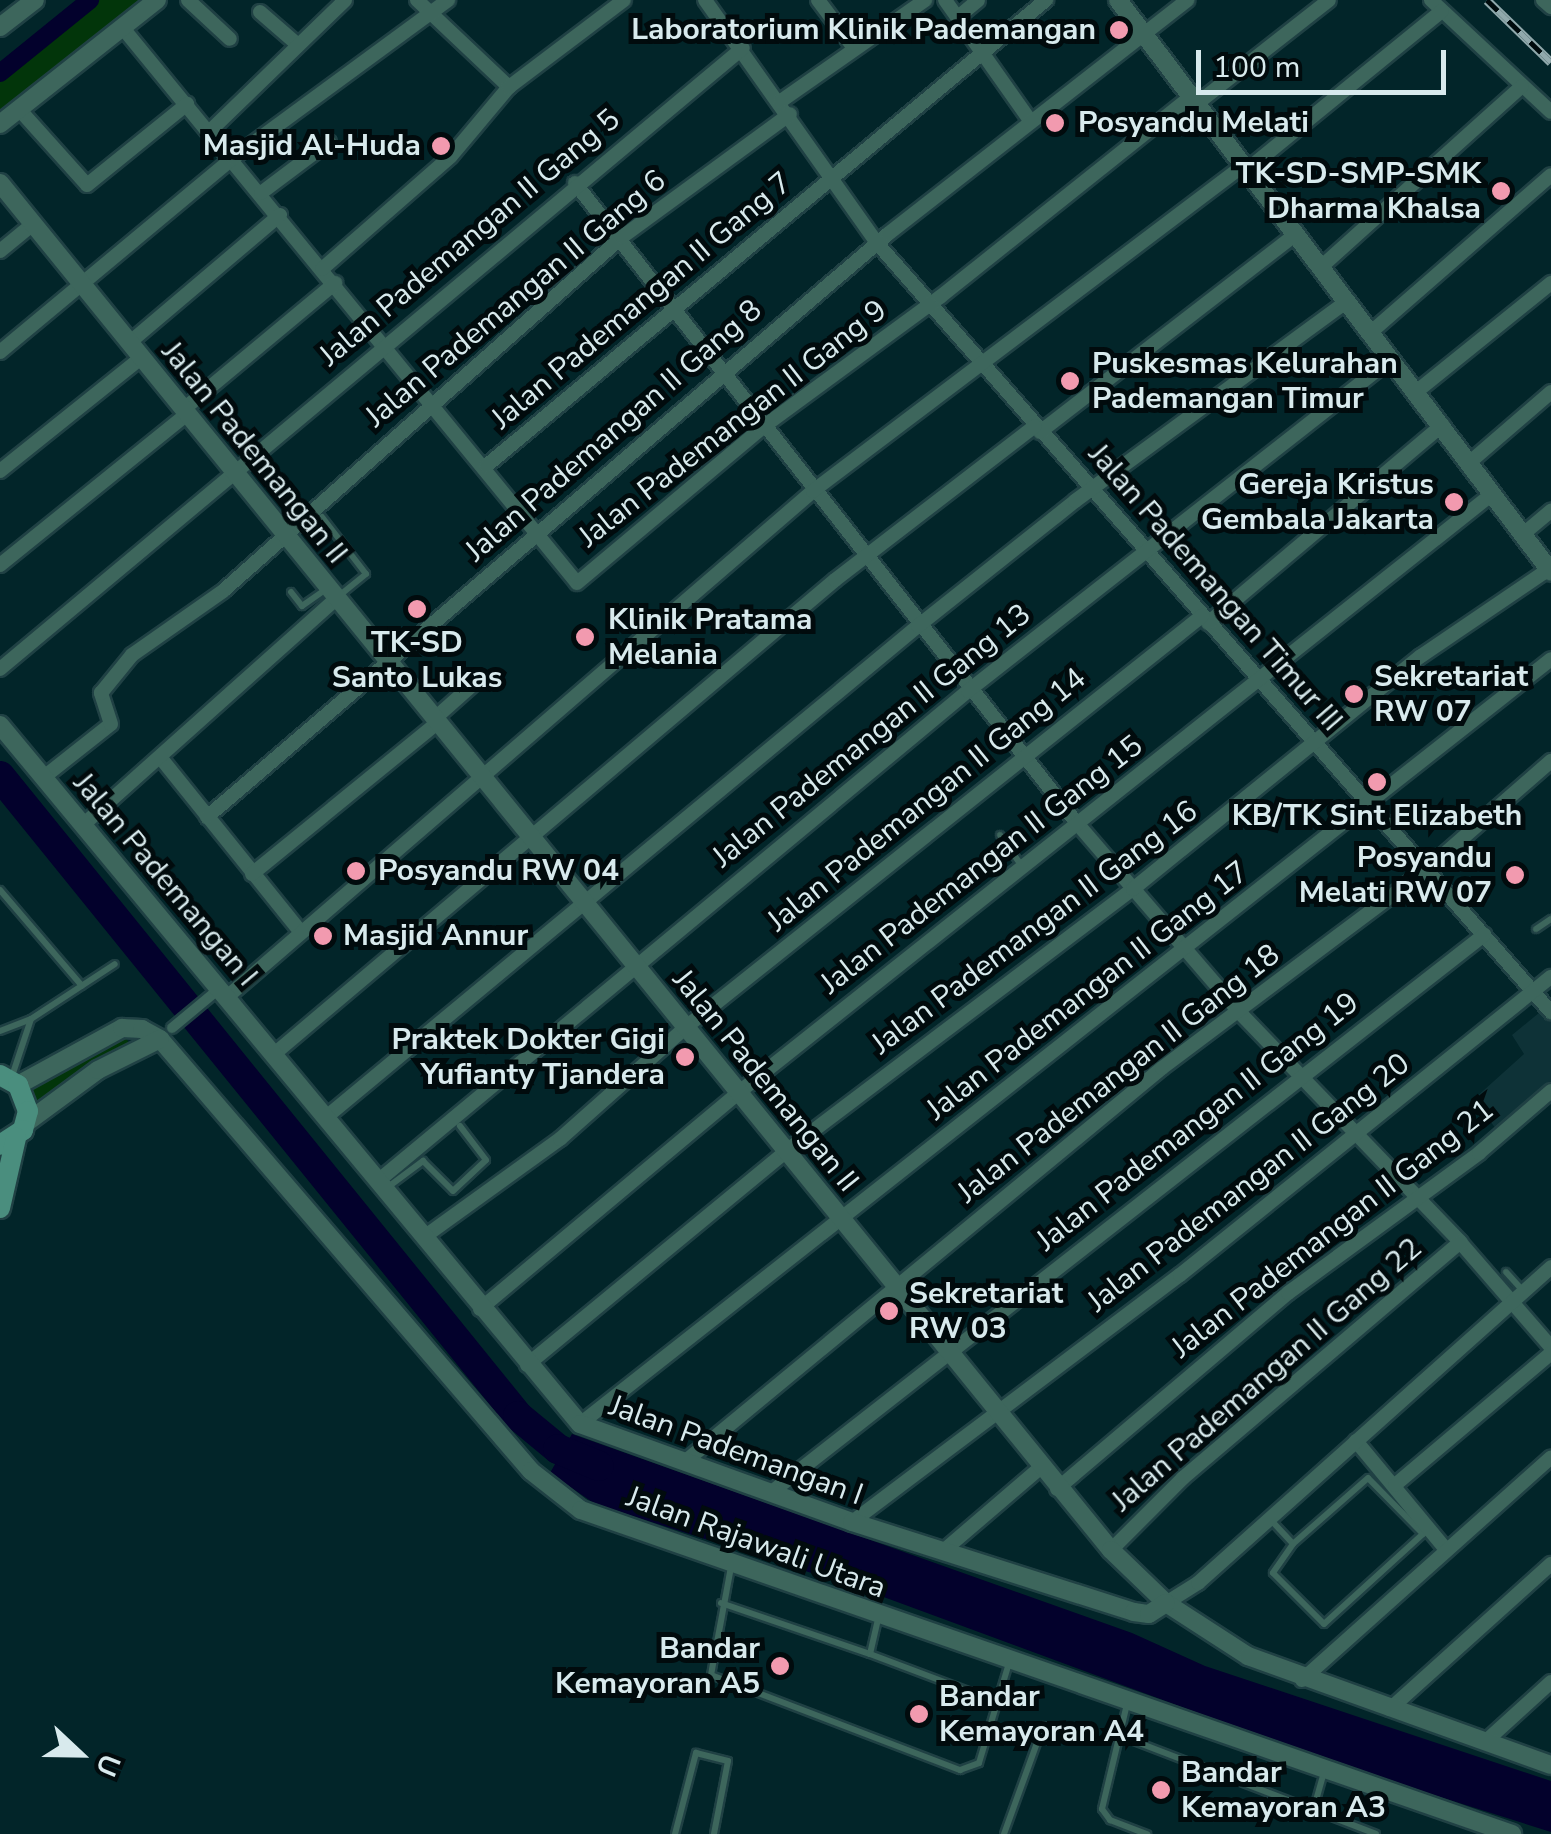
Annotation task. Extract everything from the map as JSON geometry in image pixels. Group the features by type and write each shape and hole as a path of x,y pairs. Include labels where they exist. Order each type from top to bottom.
{"main road":[{"path":"0,1208 14,1136 27,1102 10,1080"}],"street":[{"path":"0,27 34,0"},
{"path":"0,124 157,0"},
{"path":"188,0 230,39"},
{"path":"210,131 346,0"},
{"path":"417,0 509,87"},
{"path":"0,352 233,158 448,0"},
{"path":"322,269 450,156 509,87 624,0"},
{"name":"Jalan Pademangan Timur III","path":"705,0 786,108 877,243 1484,936 1505,951 1551,1012"},
{"path":"818,0 854,48"},
{"name":"Jalan Pademangan II Gang 6","path":"44,777 111,724 101,693 132,655 195,613 622,237 786,108 904,6 925,0"},
{"path":"945,0 978,53 1029,119"},
{"path":"958,17 978,0"},
{"name":"Jalan Pademangan II Gang 7","path":"486,466 677,312 978,53 1046,0"},
{"path":"1118,0 1550,571"},
{"name":"Jalan Pademangan II Gang 8","path":"207,818 877,243 1029,119 1186,0"},
{"name":"Jalan Pademangan II Gang 9","path":"537,532 577,583 764,427 1330,0"},
{"path":"1543,0 1551,7"},
{"path":"14,1136 98,1070 170,1030 300,931 812,491 1246,167 1437,6 1551,112"},
{"path":"260,12 298,45"},
{"path":"122,28 280,215 537,532"},
{"name":"Jalan Pademangan II Gang 5","path":"0,668 576,183 743,48"},
{"path":"1321,267 1522,86"},
{"path":"18,108 87,186 187,104"},
{"path":"261,193 329,142"},
{"path":"1370,333 1551,175"},
{"name":"Jalan Pademangan II","path":"0,183 738,1093 790,1148 842,1222 1057,1489 1112,1550 1173,1608"},
{"path":"576,183 622,237 968,691 1076,822 1298,1076 1518,1296 1551,1350 1394,1485"},
{"path":"0,471 280,215"},
{"path":"0,252 33,224"},
{"path":"273,1054 864,557 1296,234"},
{"path":"1416,392 1551,283"},
{"path":"0,566 335,284"},
{"path":"325,1118 583,898 918,626 1346,302"},
{"name":"Jalan Pademangan II Gang 13","path":"382,1185 635,964 968,691 1390,360"},
{"path":"1470,462 1551,392"},
{"name":"Jalan Pademangan II Gang 14","path":"424,1237 580,1123 686,1027 1205,619 1442,426"},
{"name":"Jalan Pademangan II Gang 15","path":"480,1309 738,1093 1076,822 1261,682 1492,494"},
{"path":"1522,535 1551,511"},
{"name":"Jalan Pademangan II Gang 16","path":"527,1365 790,1148 1133,889 1316,745 1421,656 1550,571"},
{"path":"82,824 160,757 333,593"},
{"name":"Jalan Pademangan II Gang 17","path":"580,1424 1370,806 1551,658"},
{"path":"252,874 435,721 479,679"},
{"name":"Jalan Pademangan I","path":"0,724 217,995 273,1054 480,1309 580,1424 852,1522 1134,1612 1149,1614 1173,1608"},
{"path":"160,757 300,931"},
{"name":"Jalan Pademangan II Gang 18","path":"687,1460 1162,1068 1426,870 1551,761"},
{"name":"Jalan Pademangan II Gang 19","path":"773,1492 1298,1076 1484,936"},
{"name":"Jalan Pademangan II Gang 20","path":"852,1522 1355,1136 1551,977"},
{"path":"10,1080 122,1028 170,1030"},
{"path":"122,1028 133,1053"},
{"name":"Jalan Rajawali Utara","path":"170,1030 530,1471 582,1510 1009,1663 1512,1834"},
{"name":"Jalan Pademangan II Gang 21","path":"1057,1489 1288,1292 1418,1197 1551,1091"},
{"name":"Jalan Pademangan II Gang 22","path":"1112,1550 1183,1478 1460,1242"},
{"path":"1551,1267 1173,1608 1248,1656 1302,1680 1551,1764"},
{"path":"1356,1441 1444,1547"},
{"path":"1302,1680 1444,1547 1551,1457"},
{"path":"942,1552 1040,1467"},
{"path":"1390,1709 1551,1564"},
{"path":"1486,1742 1551,1682"}],"lane":[{"path":"291,592 302,606 366,574 322,516"},
{"path":"1000,836 1022,866"},
{"path":"0,890 82,986"},
{"path":"1536,929 1551,919"},
{"path":"0,1031 31,1019 115,964"},
{"path":"10,1080 31,1019"},
{"path":"382,1185 424,1160 454,1192 486,1160 460,1126"},
{"path":"1506,1272 1518,1296"},
{"path":"1373,1478 1423,1534 1324,1624 1273,1573 1292,1544 1373,1478"},
{"path":"1271,1520 1292,1544"},
{"path":"732,1564 711,1675 960,1770 980,1763 1009,1663"},
{"path":"722,1603 998,1702"},
{"path":"870,1654 878,1617"},
{"path":"1127,1704 1102,1809 1110,1820 1148,1834"},
{"path":"1004,1834 1043,1726"},
{"path":"1121,1736 1376,1834"},
{"path":"675,1834 696,1753 728,1761 714,1834"},
{"path":"1313,1811 1325,1771"}],"shaded area":[{"path":"1545,1008 1551,1016 1551,1103 1504,1140 1474,1099 1524,1054 1512,1035"},
{"path":"572,1434 1132,1633 1205,1666 1551,1781 1551,1832 1339,1765 862,1589 595,1504 550,1473"}],"green space":[{"path":"90,0 155,0 0,125 0,73"},
{"path":"122,1028 133,1053 26,1123 18,1085"}],"waterway":[{"path":"0,73 90,0"},
{"path":"0,776 518,1416 558,1449 599,1466"}],"railway":[{"path":"1487,0 1551,62"}],"place":[{"name":"Laboratorium Klinik Pademangan","path":"1119,30"},
{"name":"Posyandu Melati","path":"1055,123"},
{"name":"Masjid Al-Huda","path":"441,146"},
{"name":"TK-SD-SMP-SMK Dharma Khalsa","path":"1501,191"},
{"name":"Puskesmas Kelurahan Pademangan Timur","path":"1070,381"},
{"name":"Gereja Kristus Gembala Jakarta","path":"1454,502"},
{"name":"TK-SD Santo Lukas","path":"417,609"},
{"name":"Klinik Pratama Melania","path":"585,637"},
{"name":"Sekretariat RW 07","path":"1354,694"},
{"name":"KB/TK Sint Elizabeth","path":"1377,782"},
{"name":"Posyandu RW 04","path":"356,871"},
{"name":"Posyandu Melati RW 07","path":"1515,875"},
{"name":"Masjid Annur","path":"323,936"},
{"name":"Praktek Dokter Gigi Yufianty Tjandera","path":"685,1057"},
{"name":"Sekretariat RW 03","path":"889,1311"},
{"name":"Bandar Kemayoran A5","path":"780,1666"},
{"name":"Bandar Kemayoran A4","path":"919,1714"},
{"name":"Bandar Kemayoran A3","path":"1161,1790"}]}
